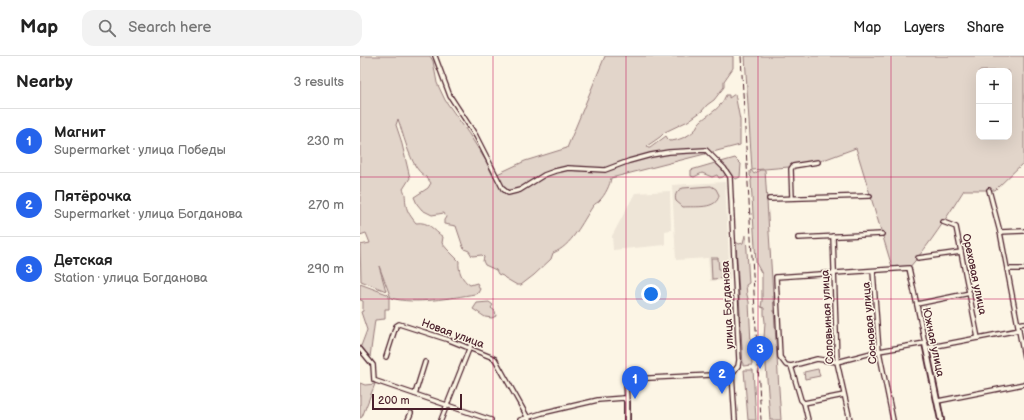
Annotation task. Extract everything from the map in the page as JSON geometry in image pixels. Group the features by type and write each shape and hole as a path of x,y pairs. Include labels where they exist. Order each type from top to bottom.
{"street":[{"name":"улица Богданова","path":"435,56 450,96 476,136 503,189 508,193 520,190 544,175 564,169 605,170 629,161 669,152 706,150 727,171 730,177 739,360 738,366 732,374 735,420"},
{"path":"792,198 791,169 793,166 818,162"},
{"path":"989,190 1000,232 1024,357"},
{"path":"769,199 870,196"},
{"name":"Ореховая улица","path":"944,222 956,227 978,338"},
{"path":"1000,232 1024,231"},
{"path":"798,238 882,234"},
{"name":"Соловьиная улица","path":"833,236 837,362 850,420"},
{"path":"918,258 961,252"},
{"name":"Южная улица","path":"873,271 909,268 941,420"},
{"path":"1007,269 1024,269"},
{"path":"873,271 776,277 780,357 786,365 791,366 817,359 837,362 879,351 925,343"},
{"name":"Сосновая улица","path":"873,271 879,351 893,420"},
{"path":"917,304 970,292"},
{"name":"Новая улица","path":"386,357 396,326 399,324 470,346 495,360 528,418"},
{"path":"1018,324 1024,324"},
{"path":"926,348 1019,330"},
{"path":"441,420 470,346"},
{"path":"360,349 373,365 374,380 491,420"},
{"path":"415,394 425,362"},
{"path":"791,366 801,400 804,403 808,420"},
{"path":"627,420 626,382 630,379 732,374"},
{"path":"938,401 1024,384"},
{"path":"804,403 844,395"},
{"path":"520,420 604,399 624,398 627,402"},
{"path":"408,420 411,413"}],"shaded area":[{"path":"360,56 430,56 433,61 437,83 445,100 469,134 486,161 493,176 525,161 567,148 605,56 733,56 733,68 724,81 724,87 714,100 688,121 665,132 647,146 650,148 666,136 669,141 672,141 690,134 695,130 701,121 719,107 726,95 729,95 729,98 735,94 740,120 740,145 611,178 604,195 593,206 581,226 566,245 553,253 551,259 534,275 521,285 517,285 498,274 496,270 485,265 483,261 484,257 482,255 472,256 469,251 464,249 456,226 444,224 446,217 444,213 432,215 422,210 417,204 414,197 428,188 431,183 413,162 398,119 396,125 410,178 403,189 407,208 411,217 416,223 424,223 428,225 443,237 442,243 459,261 459,268 463,278 470,285 477,283 480,289 478,293 475,294 433,300 410,301 391,298 379,266 386,291 361,281 360,245 370,243 366,233 360,235"},
{"path":"745,56 1024,56 1024,162 995,190 964,190 931,240 909,268 893,270 856,148 818,162 789,167 752,170"},
{"path":"735,158 741,164 740,177 736,179 727,173 723,177 719,178 717,175 712,177 702,173 694,177 691,176 691,170 715,163 719,165 721,162"},
{"path":"751,170 754,174 760,170 765,170 781,420 770,420 764,338 764,308 761,307 762,274 756,263 752,178 750,176"},
{"path":"725,182 730,280 710,281 708,258 676,260 672,185"},
{"path":"711,186 716,189 719,195 717,200 710,205 683,207 675,199 678,191 683,188"},
{"path":"670,191 671,230 665,231 665,245 613,250 612,236 635,193"},
{"path":"745,235 749,283 746,285 749,302 752,365 743,366 736,242 739,244 743,243"},
{"path":"711,258 718,258 719,270 727,270 727,278 712,279"},
{"path":"360,284 389,296 389,309 385,309 385,319 375,320 370,357 361,346 367,330 361,312 363,311 363,301 360,300"},
{"path":"489,302 493,305 491,308 495,311 496,316 492,318 485,317 473,309 477,303"},
{"path":"818,369 820,376 805,379 804,372"},
{"path":"744,370 753,370 756,420 748,420"},
{"path":"360,383 365,385 375,384 362,417 360,418"}],"railway":[{"path":"741,56 761,420"}],"place":[{"name":"Детская","path":"760,369"},
{"name":"Пятёрочка","path":"722,394"},
{"name":"Магнит","path":"635,399"}]}
